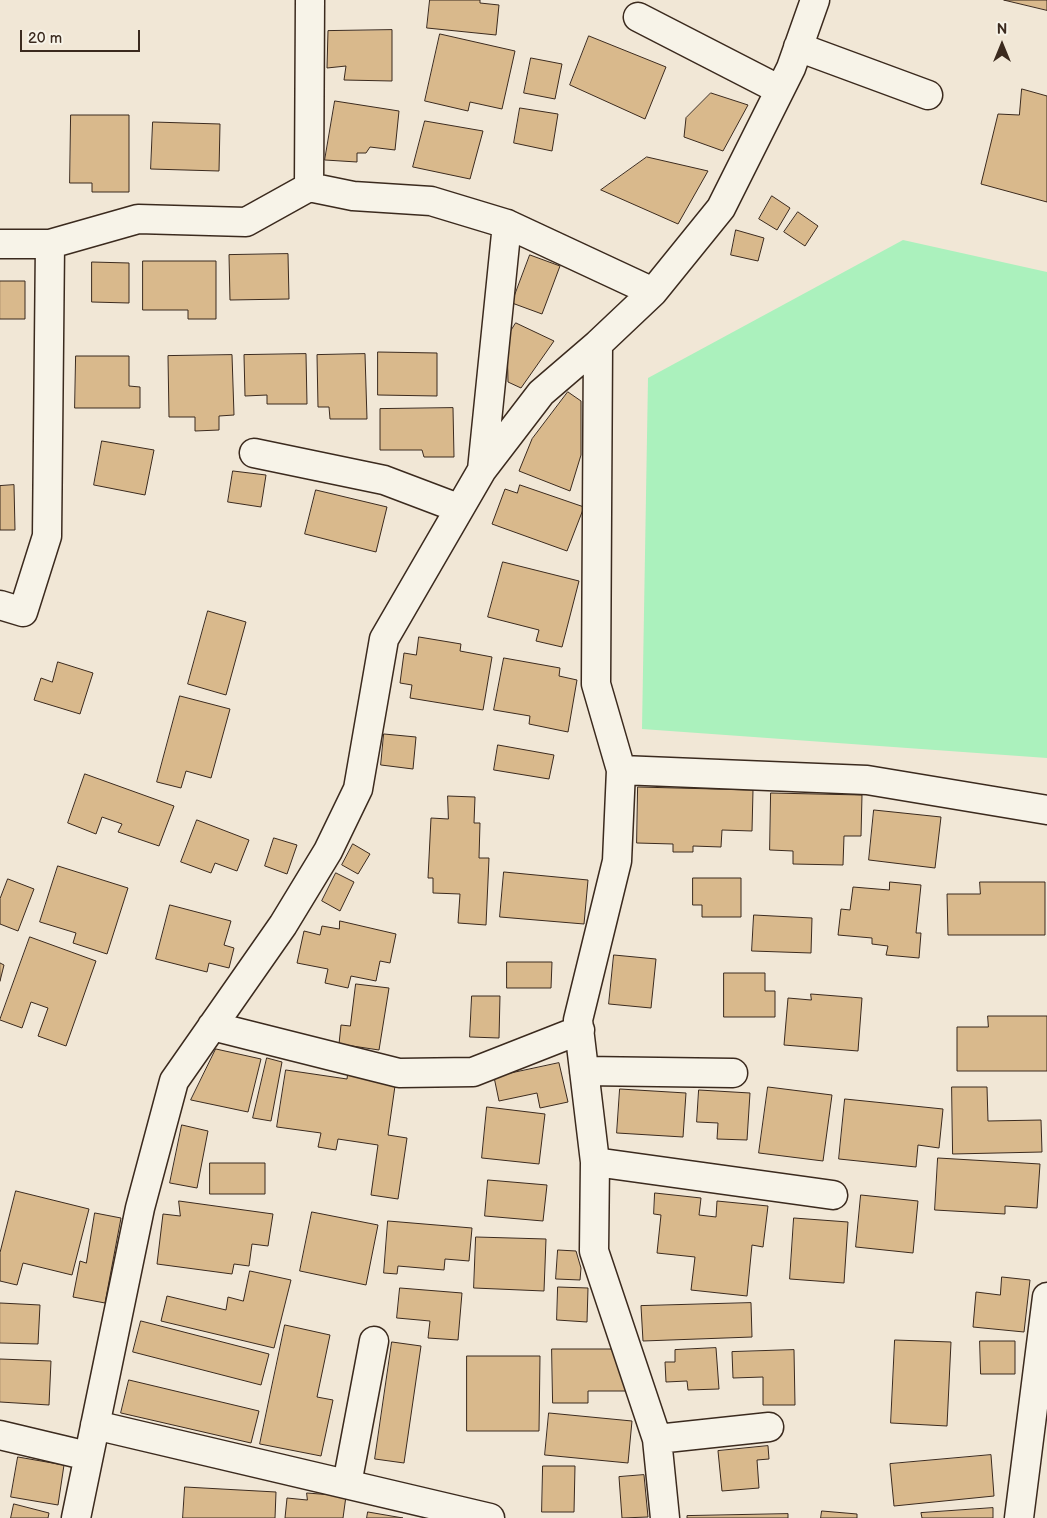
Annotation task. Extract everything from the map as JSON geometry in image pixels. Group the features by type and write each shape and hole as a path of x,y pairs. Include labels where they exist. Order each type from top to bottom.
{"street":[{"path":"309,187 310,0"},
{"path":"76,1518 140,1208 174,1081 283,925 328,851 358,789 384,639 458,508 482,470 541,393 598,344 652,292 721,208 780,90 815,0"},
{"path":"638,17 780,90"},
{"path":"798,47 928,96"},
{"path":"0,244 50,244 138,219 246,222 309,187 353,196 431,201 507,224 652,292"},
{"path":"482,470 507,224"},
{"path":"0,605 23,612 47,536 50,244"},
{"path":"598,344 596,684 622,770 617,861 578,1020 595,1162 594,1251 658,1439 665,1518"},
{"path":"254,453 384,480 458,508"},
{"path":"622,770 867,780 1047,810"},
{"path":"212,1026 399,1073 473,1072 580,1030"},
{"path":"584,1071 733,1073"},
{"path":"595,1162 833,1195"},
{"path":"1019,1518 1047,1298"},
{"path":"347,1484 374,1341"},
{"path":"95,1425 490,1518"},
{"path":"658,1439 769,1427"},
{"path":"0,1435 88,1456"}],"green space":[{"path":"903,240 1047,272 1047,758 642,729 648,378"}],"building":[{"path":"430,0 480,0 480,3 499,5 496,35 427,28"},
{"path":"1004,0 1047,0 1047,10"},
{"path":"392,30 392,81 344,80 346,66 327,68 328,31"},
{"path":"440,34 515,51 502,109 470,102 468,111 425,101"},
{"path":"589,36 666,67 645,119 570,85"},
{"path":"531,58 562,64 555,99 524,93"},
{"path":"1022,89 1047,96 1047,202 981,184 998,114 1019,115"},
{"path":"711,93 748,105 723,151 684,137 686,118"},
{"path":"335,101 399,111 395,150 370,147 366,153 357,153 357,162 325,160"},
{"path":"520,108 558,114 552,151 514,143"},
{"path":"71,115 129,115 129,192 92,192 92,183 70,183"},
{"path":"425,121 483,131 470,179 413,167"},
{"path":"153,122 220,124 219,171 151,169"},
{"path":"647,157 708,171 678,224 601,190"},
{"path":"772,196 790,208 777,230 759,219"},
{"path":"798,212 818,226 805,246 784,232"},
{"path":"736,230 764,238 758,261 731,255"},
{"path":"288,254 289,299 230,300 229,255"},
{"path":"530,255 560,266 542,314 512,303"},
{"path":"143,261 216,261 216,319 188,319 188,310 143,310"},
{"path":"92,262 129,263 129,303 92,302"},
{"path":"0,281 25,281 25,319 0,319"},
{"path":"516,323 554,341 521,388 508,382 507,337"},
{"path":"378,352 437,353 437,396 378,395"},
{"path":"306,354 307,404 267,404 267,395 245,396 244,355"},
{"path":"365,354 367,419 330,419 329,407 318,407 317,355"},
{"path":"232,355 234,415 219,416 219,430 195,431 195,417 169,417 168,356"},
{"path":"76,356 129,356 129,386 140,387 140,408 75,408"},
{"path":"568,392 581,401 581,455 570,491 519,471 532,439"},
{"path":"453,408 454,457 424,457 422,450 380,450 380,409"},
{"path":"102,441 154,450 145,495 94,485"},
{"path":"233,471 266,475 261,507 228,502"},
{"path":"14,485 15,530 0,530 0,486"},
{"path":"520,485 584,507 567,551 492,524 505,489 517,493"},
{"path":"316,490 387,507 376,552 305,534"},
{"path":"503,562 579,581 562,647 536,641 539,630 488,617"},
{"path":"208,611 246,622 226,695 188,684"},
{"path":"419,637 461,644 460,651 492,657 483,710 410,698 412,685 400,683 404,653 416,655"},
{"path":"504,658 560,668 559,676 577,680 568,732 529,724 530,716 494,710"},
{"path":"58,662 93,673 80,714 34,700 41,678 52,682"},
{"path":"180,696 230,709 211,778 186,771 181,788 157,782"},
{"path":"384,734 416,737 413,769 381,765"},
{"path":"498,745 554,755 549,779 494,770"},
{"path":"85,774 174,806 159,846 118,832 122,824 102,817 96,834 68,823"},
{"path":"638,787 753,790 752,831 722,830 721,847 693,846 693,852 673,852 673,844 637,843"},
{"path":"771,793 862,795 861,836 844,836 843,865 793,864 793,851 770,850"},
{"path":"448,796 475,797 474,823 480,823 479,858 489,858 486,925 458,923 460,894 433,893 433,878 428,878 431,818 448,819"},
{"path":"874,810 941,817 935,868 869,860"},
{"path":"197,820 249,840 237,871 215,863 211,873 181,862"},
{"path":"274,838 297,845 287,874 265,866"},
{"path":"353,844 370,854 358,874 342,865"},
{"path":"58,866 128,888 107,954 73,943 76,933 40,922"},
{"path":"504,872 588,880 584,924 500,917"},
{"path":"336,873 354,882 340,911 322,901"},
{"path":"693,878 741,878 741,917 702,917 702,905 693,905"},
{"path":"8,879 34,889 18,931 0,924 0,899"},
{"path":"890,882 921,885 916,933 921,933 919,958 886,955 888,946 872,944 872,938 838,935 841,909 850,910 853,887 889,890"},
{"path":"980,882 1045,882 1045,935 948,935 947,894 980,894"},
{"path":"170,905 231,921 224,945 234,948 229,968 209,963 207,972 156,959"},
{"path":"754,915 812,918 811,953 752,951"},
{"path":"340,921 396,934 390,963 380,961 376,981 351,976 348,988 325,983 328,969 297,963 304,931 320,935 322,926 339,929"},
{"path":"30,937 96,961 66,1046 38,1036 48,1008 31,1002 22,1028 0,1020"},
{"path":"614,955 656,959 651,1008 609,1004"},
{"path":"507,962 552,962 551,988 507,988"},
{"path":"0,963 4,965 0,981"},
{"path":"724,973 765,973 765,991 775,991 775,1017 724,1017"},
{"path":"356,984 389,988 379,1050 339,1044 341,1025 350,1026"},
{"path":"811,994 862,998 858,1051 784,1045 788,998 811,1000"},
{"path":"472,996 500,996 499,1038 470,1037"},
{"path":"988,1016 1047,1016 1047,1071 957,1071 957,1027 988,1027"},
{"path":"216,1049 261,1059 248,1112 191,1100"},
{"path":"267,1058 282,1062 271,1121 253,1118"},
{"path":"559,1063 568,1102 540,1108 537,1093 499,1101 494,1077"},
{"path":"286,1070 347,1079 348,1071 396,1079 388,1135 407,1138 398,1199 371,1195 378,1145 338,1139 336,1150 318,1147 321,1133 277,1127"},
{"path":"768,1087 832,1095 823,1161 759,1153"},
{"path":"952,1087 987,1087 988,1121 1041,1120 1042,1152 953,1154"},
{"path":"620,1089 686,1093 683,1137 617,1133"},
{"path":"699,1090 750,1093 747,1140 717,1139 718,1123 697,1122"},
{"path":"845,1099 943,1109 939,1148 918,1145 916,1167 839,1159"},
{"path":"487,1107 545,1114 539,1164 482,1158"},
{"path":"182,1125 208,1131 197,1188 170,1183"},
{"path":"938,1158 1040,1164 1037,1208 1005,1206 1005,1214 935,1210"},
{"path":"210,1163 265,1163 265,1194 210,1194"},
{"path":"488,1180 547,1185 543,1221 485,1216"},
{"path":"16,1191 89,1209 72,1275 23,1263 17,1285 0,1281 0,1253"},
{"path":"655,1193 701,1198 699,1215 716,1217 717,1201 768,1206 763,1247 752,1245 747,1296 691,1290 695,1257 657,1253 661,1215 654,1214"},
{"path":"861,1195 918,1201 913,1253 856,1247"},
{"path":"179,1201 273,1214 268,1246 252,1244 249,1266 234,1264 232,1274 157,1264 163,1214 180,1216"},
{"path":"312,1212 378,1225 366,1285 300,1271"},
{"path":"95,1213 121,1218 105,1303 73,1297 80,1261 86,1263"},
{"path":"794,1218 848,1222 844,1283 790,1279"},
{"path":"388,1221 472,1228 469,1261 445,1259 444,1270 398,1266 397,1274 384,1273"},
{"path":"476,1237 546,1239 544,1291 474,1288"},
{"path":"558,1250 576,1251 581,1268 580,1280 556,1279"},
{"path":"250,1271 291,1280 274,1348 161,1321 167,1296 226,1310 228,1297 243,1301"},
{"path":"1002,1277 1030,1280 1024,1332 973,1327 976,1292 1000,1295"},
{"path":"558,1287 588,1288 587,1322 557,1320"},
{"path":"400,1288 462,1293 458,1340 428,1338 430,1321 397,1318"},
{"path":"0,1303 40,1305 38,1344 0,1343"},
{"path":"751,1303 752,1337 643,1341 641,1306"},
{"path":"141,1321 269,1354 261,1385 133,1352"},
{"path":"285,1325 330,1335 317,1397 333,1400 321,1456 260,1444"},
{"path":"895,1340 951,1342 947,1426 891,1423"},
{"path":"980,1341 1015,1341 1015,1374 981,1374"},
{"path":"392,1342 421,1346 404,1463 375,1459"},
{"path":"716,1348 719,1389 688,1390 687,1381 666,1382 665,1362 675,1362 675,1350"},
{"path":"552,1349 612,1349 626,1391 588,1391 588,1403 553,1403"},
{"path":"794,1350 795,1405 763,1405 763,1377 733,1378 732,1352"},
{"path":"467,1356 540,1356 539,1431 467,1431"},
{"path":"0,1359 51,1361 49,1405 0,1402"},
{"path":"129,1380 259,1411 251,1443 121,1413"},
{"path":"549,1413 632,1421 628,1463 545,1455"},
{"path":"768,1446 769,1459 757,1460 759,1488 722,1491 718,1451"},
{"path":"991,1455 994,1496 894,1506 890,1464"},
{"path":"18,1457 64,1465 58,1505 11,1497"},
{"path":"543,1466 575,1466 574,1512 542,1512"},
{"path":"644,1475 648,1517 622,1518 619,1477"},
{"path":"185,1487 276,1492 275,1518 183,1518"},
{"path":"307,1493 346,1496 343,1518 285,1518 287,1498 307,1500"},
{"path":"14,1504 49,1513 48,1518 11,1518"},
{"path":"993,1508 993,1518 922,1518 921,1513"},
{"path":"822,1511 857,1514 857,1518 821,1518"},
{"path":"368,1512 403,1518 367,1518"},
{"path":"788,1514 788,1518 687,1518 687,1516"}]}
